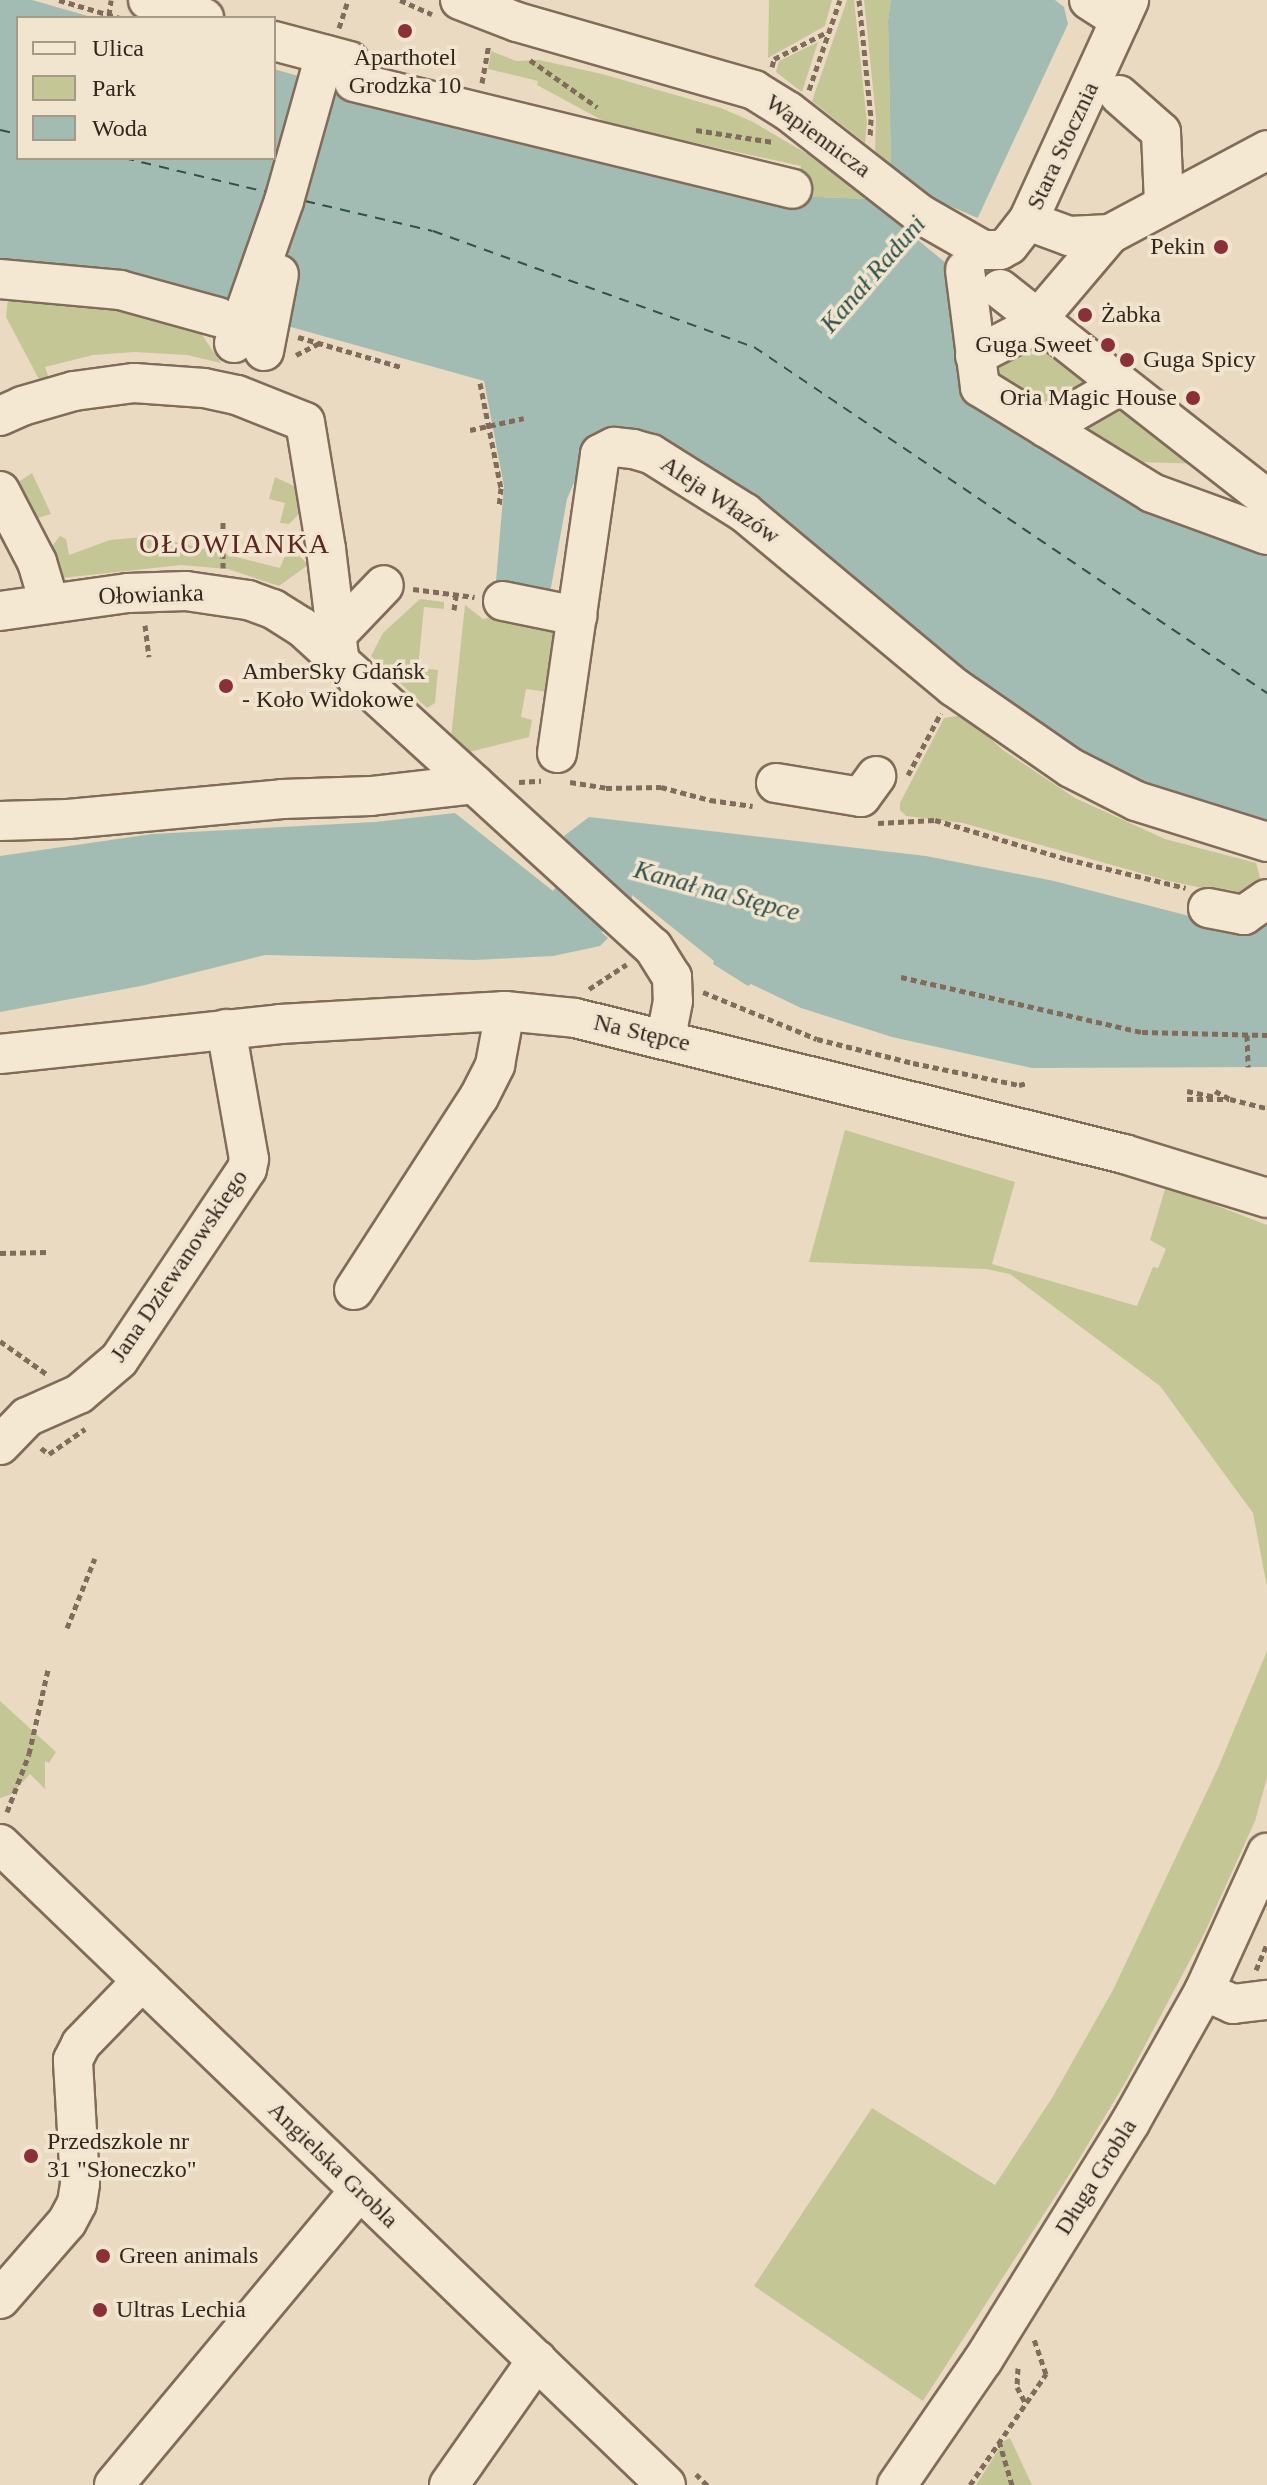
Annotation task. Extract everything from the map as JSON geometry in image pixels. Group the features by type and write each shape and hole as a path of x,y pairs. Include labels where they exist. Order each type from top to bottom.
{"street":[{"path":"148,0 198,16"},
{"name":"Wapiennicza","path":"460,0 521,26 754,90 789,130 870,173 965,257"},
{"name":"Stara Stocznia","path":"965,257 983,250 1000,250 1038,225 1112,7"},
{"path":"276,42 792,189"},
{"path":"335,59 481,90"},
{"path":"0,279 120,290 250,342 284,201 335,59"},
{"path":"1119,95 1161,132 1164,204"},
{"path":"975,356 1031,327 1110,234 1267,150"},
{"path":"1038,225 1069,236 1110,234"},
{"path":"965,257 980,387 1152,493 1267,535"},
{"path":"1000,289 1259,487"},
{"path":"1046,428 1114,378"},
{"path":"0,416 74,391 134,383 204,388 237,395 305,422 338,645"},
{"name":"Aleja Włazów","path":"560,767 600,454 614,447 633,449 651,454 745,513 954,687 1016,733 1136,801 1267,842"},
{"path":"1126,478 1259,487"},
{"path":"0,491 37,562 49,602"},
{"path":"338,645 384,585"},
{"name":"Ołowianka","path":"0,611 128,593 186,591 223,594 273,609 338,645 410,723 566,871 653,947 672,977 673,1001 666,1038"},
{"path":"488,599 577,616"},
{"path":"0,821 68,819 282,799 371,796 474,784"},
{"path":"766,795 861,797 890,790"},
{"path":"1203,899 1244,915 1267,899"},
{"path":"354,1290 479,1097 495,1065 505,1011"},
{"name":"Na Stępce","path":"0,1054 226,1029 505,1011 575,1018 666,1038 992,1124 1124,1154 1267,1198"},
{"name":"Jana Dziewanowskiego","path":"0,1445 27,1417 79,1394 119,1360 247,1169 249,1159 226,1029"},
{"name":"Angielska Grobla","path":"3,1828 142,1981 666,2485"},
{"name":"Długa Grobla","path":"897,2485 983,2360 1130,2123 1204,1991 1267,1853"},
{"path":"0,2299 67,2222 77,2203 80,2183 73,2060 81,2044 142,1981"},
{"path":"1204,1991 1233,2004 1260,1988"},
{"path":"114,2485 360,2190"},
{"path":"449,2485 537,2360"}],"path":[{"path":"59,0 113,16"},
{"path":"109,15 111,0"},
{"path":"335,59 348,0"},
{"path":"691,129 789,130 840,0"},
{"path":"859,0 871,119 870,173"},
{"path":"521,26 603,110"},
{"path":"774,59 830,31"},
{"path":"481,90 488,49"},
{"path":"250,342 401,367"},
{"path":"480,383 501,488 499,506"},
{"path":"470,430 524,418"},
{"path":"223,521 223,594"},
{"path":"384,585 488,599"},
{"path":"454,610 456,595"},
{"path":"143,612 149,657"},
{"path":"883,824 890,790 954,687"},
{"path":"517,782 560,767 606,788 661,787 710,800 766,795"},
{"path":"867,822 883,824 935,820 1203,899"},
{"path":"901,977 1142,1032 1267,1035"},
{"path":"691,986 817,1039 913,1063 1019,1085 1027,1083"},
{"path":"1247,1035 1248,1067"},
{"path":"1187,1091 1267,1108"},
{"path":"1215,1091 1227,1099"},
{"path":"1187,1099 1227,1099"},
{"path":"0,1253 47,1252"},
{"path":"0,1341 57,1381"},
{"path":"67,1628 95,1558"},
{"path":"3,1828 29,1754 48,1670"},
{"path":"1260,1988 1267,1944"},
{"path":"970,2485 1046,2374 1037,2346 1018,2366 1016,2376 1025,2402"},
{"path":"999,2441 1012,2485"}],"green space":[{"path":"769,0 832,0 825,26 768,58"},
{"path":"847,0 854,0 867,122 865,143 812,101"},
{"path":"864,0 891,0 888,20 891,165 875,151 876,118"},
{"path":"818,42 802,92 776,72 779,61"},
{"path":"491,51 516,61 539,60 602,74 721,108 753,122 809,155 868,199 795,196 801,166 609,124 537,85 538,81 488,69"},
{"path":"9,287 188,314 221,363 187,355 134,352 93,355 45,367 51,384 43,387 6,317"},
{"path":"1037,335 1104,386 1057,411 998,374 993,359"},
{"path":"1116,397 1204,464 1137,462 1071,421"},
{"path":"32,473 51,514 38,518 25,512 16,492 20,481"},
{"path":"275,477 294,486 300,513 289,524 280,523 285,503 269,499"},
{"path":"60,536 66,539 69,555 110,540 143,537 181,543 280,568 287,550 298,554 308,565 279,586 228,569 181,565 62,578 56,573 49,550"},
{"path":"420,599 444,602 444,609 424,607 418,668 438,670 435,703 427,708 371,656 383,633"},
{"path":"465,605 483,619 502,615 564,622 556,693 526,689 521,717 532,720 529,737 465,753 451,738"},
{"path":"964,715 1003,750 1075,798 1165,839 1256,863 1261,881 1267,888 1237,896 1238,893 1227,889 1226,893 1169,881 963,823 906,816 900,810 900,803 944,718"},
{"path":"845,1130 1015,1182 992,1264 1137,1306 1153,1267 1158,1268 1166,1249 1150,1240 1166,1186 1267,1225 1267,1587 1253,1513 1160,1386 1010,1274 986,1269 809,1262"},
{"path":"1267,1651 1267,1778 1255,1821 1204,1934 1125,2083 923,2401 754,2286 872,2108 995,2185 1052,2098 1113,1990 1218,1768"},
{"path":"0,1701 56,1752 49,1763 45,1761 45,1789 30,1774 12,1794 0,1798"},
{"path":"1010,2438 1032,2485 976,2485 1004,2441"}],"water":[{"name":"Kanał Raduni","path":"0,0 32,0 88,16 16,16 16,160 276,160 276,70 361,94 795,196 868,199 891,165 888,20 891,0 1055,0 1064,7 1068,24 966,243 971,399 1267,552 1267,831 1074,762 623,436 594,435 567,499 550,593 496,581 504,486 484,381 280,324 0,271"},
{"name":"Kanał na Stępce","path":"455,813 553,891 579,856 564,836 589,817 926,856 1054,881 1220,924 1267,914 1267,1067 1032,1068 892,1037 801,1008 751,984 748,986 713,964 714,961 632,895 632,901 606,931 601,932 608,938 600,946 553,956 475,960 265,955 141,986 0,1012 0,856 152,834 375,822"}],"pier":[{"path":"891,165 936,200 980,219 952,268 868,199"}],"ferry route":[{"path":"0,130 16,134"},
{"path":"132,160 267,192"},
{"path":"305,201 433,231 754,347 1267,693"}],"place":[{"name":"Aparthotel Grodzka 10","path":"405,31"},
{"name":"Pekin","path":"1221,247"},
{"name":"Żabka","path":"1085,315"},
{"name":"Guga Sweet","path":"1108,345"},
{"name":"Guga Spicy","path":"1127,360"},
{"name":"Oria Magic House","path":"1193,398"},
{"name":"AmberSky Gdańsk - Koło Widokowe","path":"226,686"},
{"name":"Przedszkole nr 31 \"Słoneczko\"","path":"31,2156"},
{"name":"Green animals","path":"103,2256"},
{"name":"Ultras Lechia","path":"100,2310"}],"district":[{"name":"OŁOWIANKA","path":"235,544"}]}
